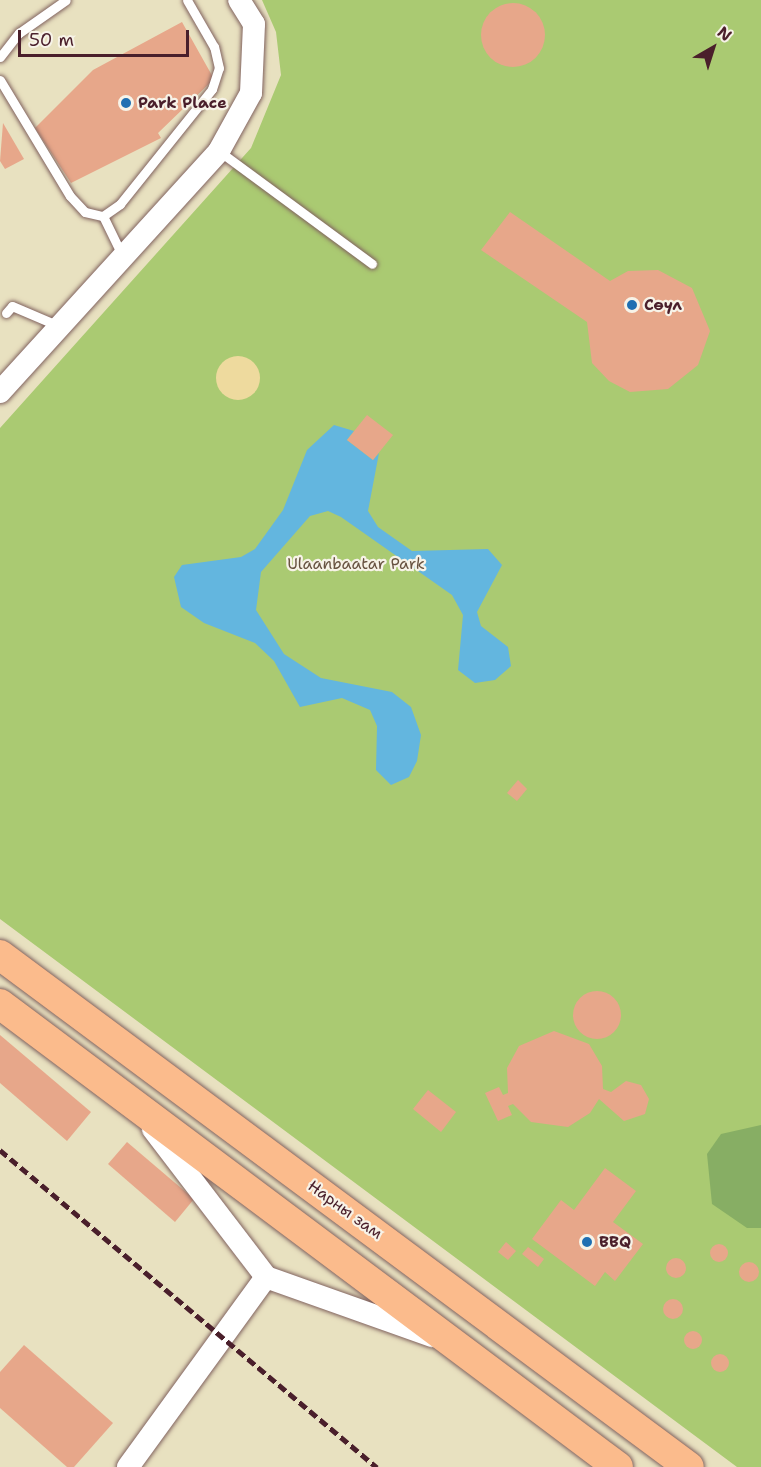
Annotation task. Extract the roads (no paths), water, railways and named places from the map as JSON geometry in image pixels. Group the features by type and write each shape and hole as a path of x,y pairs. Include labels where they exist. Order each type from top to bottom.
{"main road":[{"name":"Нарны зам","path":"0,955 689,1467"},
{"path":"0,1004 140,1113 618,1467"},
{"path":"353,1271 379,1261 381,1237"},
{"path":"409,1312 413,1286 442,1282"}],"street":[{"path":"0,392 59,326 124,260 219,151 250,93 254,24 239,0"},
{"path":"140,1113 266,1277 448,1341"},
{"path":"128,1467 266,1277"}],"lane":[{"path":"0,57 19,33 66,0"},
{"path":"103,216 127,196 212,89 219,68 214,47 187,0"},
{"path":"0,80 70,196 85,212 103,216"},
{"path":"219,151 372,264"},
{"path":"103,216 124,260"},
{"path":"6,313 12,306 59,326"}],"water":[{"path":"334,425 354,431 347,440 373,460 379,453 368,511 378,527 412,551 488,549 502,565 477,612 481,626 508,647 511,666 495,680 475,683 458,670 463,615 452,595 341,517 328,511 310,516 261,572 256,610 284,654 321,678 392,692 411,707 421,735 417,761 409,777 391,785 376,770 377,726 370,710 342,698 300,707 274,661 255,643 204,623 181,607 174,577 182,565 241,557 255,549 283,510 307,450"}],"railway":[{"path":"0,1150 377,1467"}],"place":[{"name":"Park Place","path":"126,103"},
{"name":"Сөүл","path":"632,305"},
{"name":"BBQ","path":"587,1242"}],"park label":[{"name":"Ulaanbaatar Park","path":"356,564"}]}
